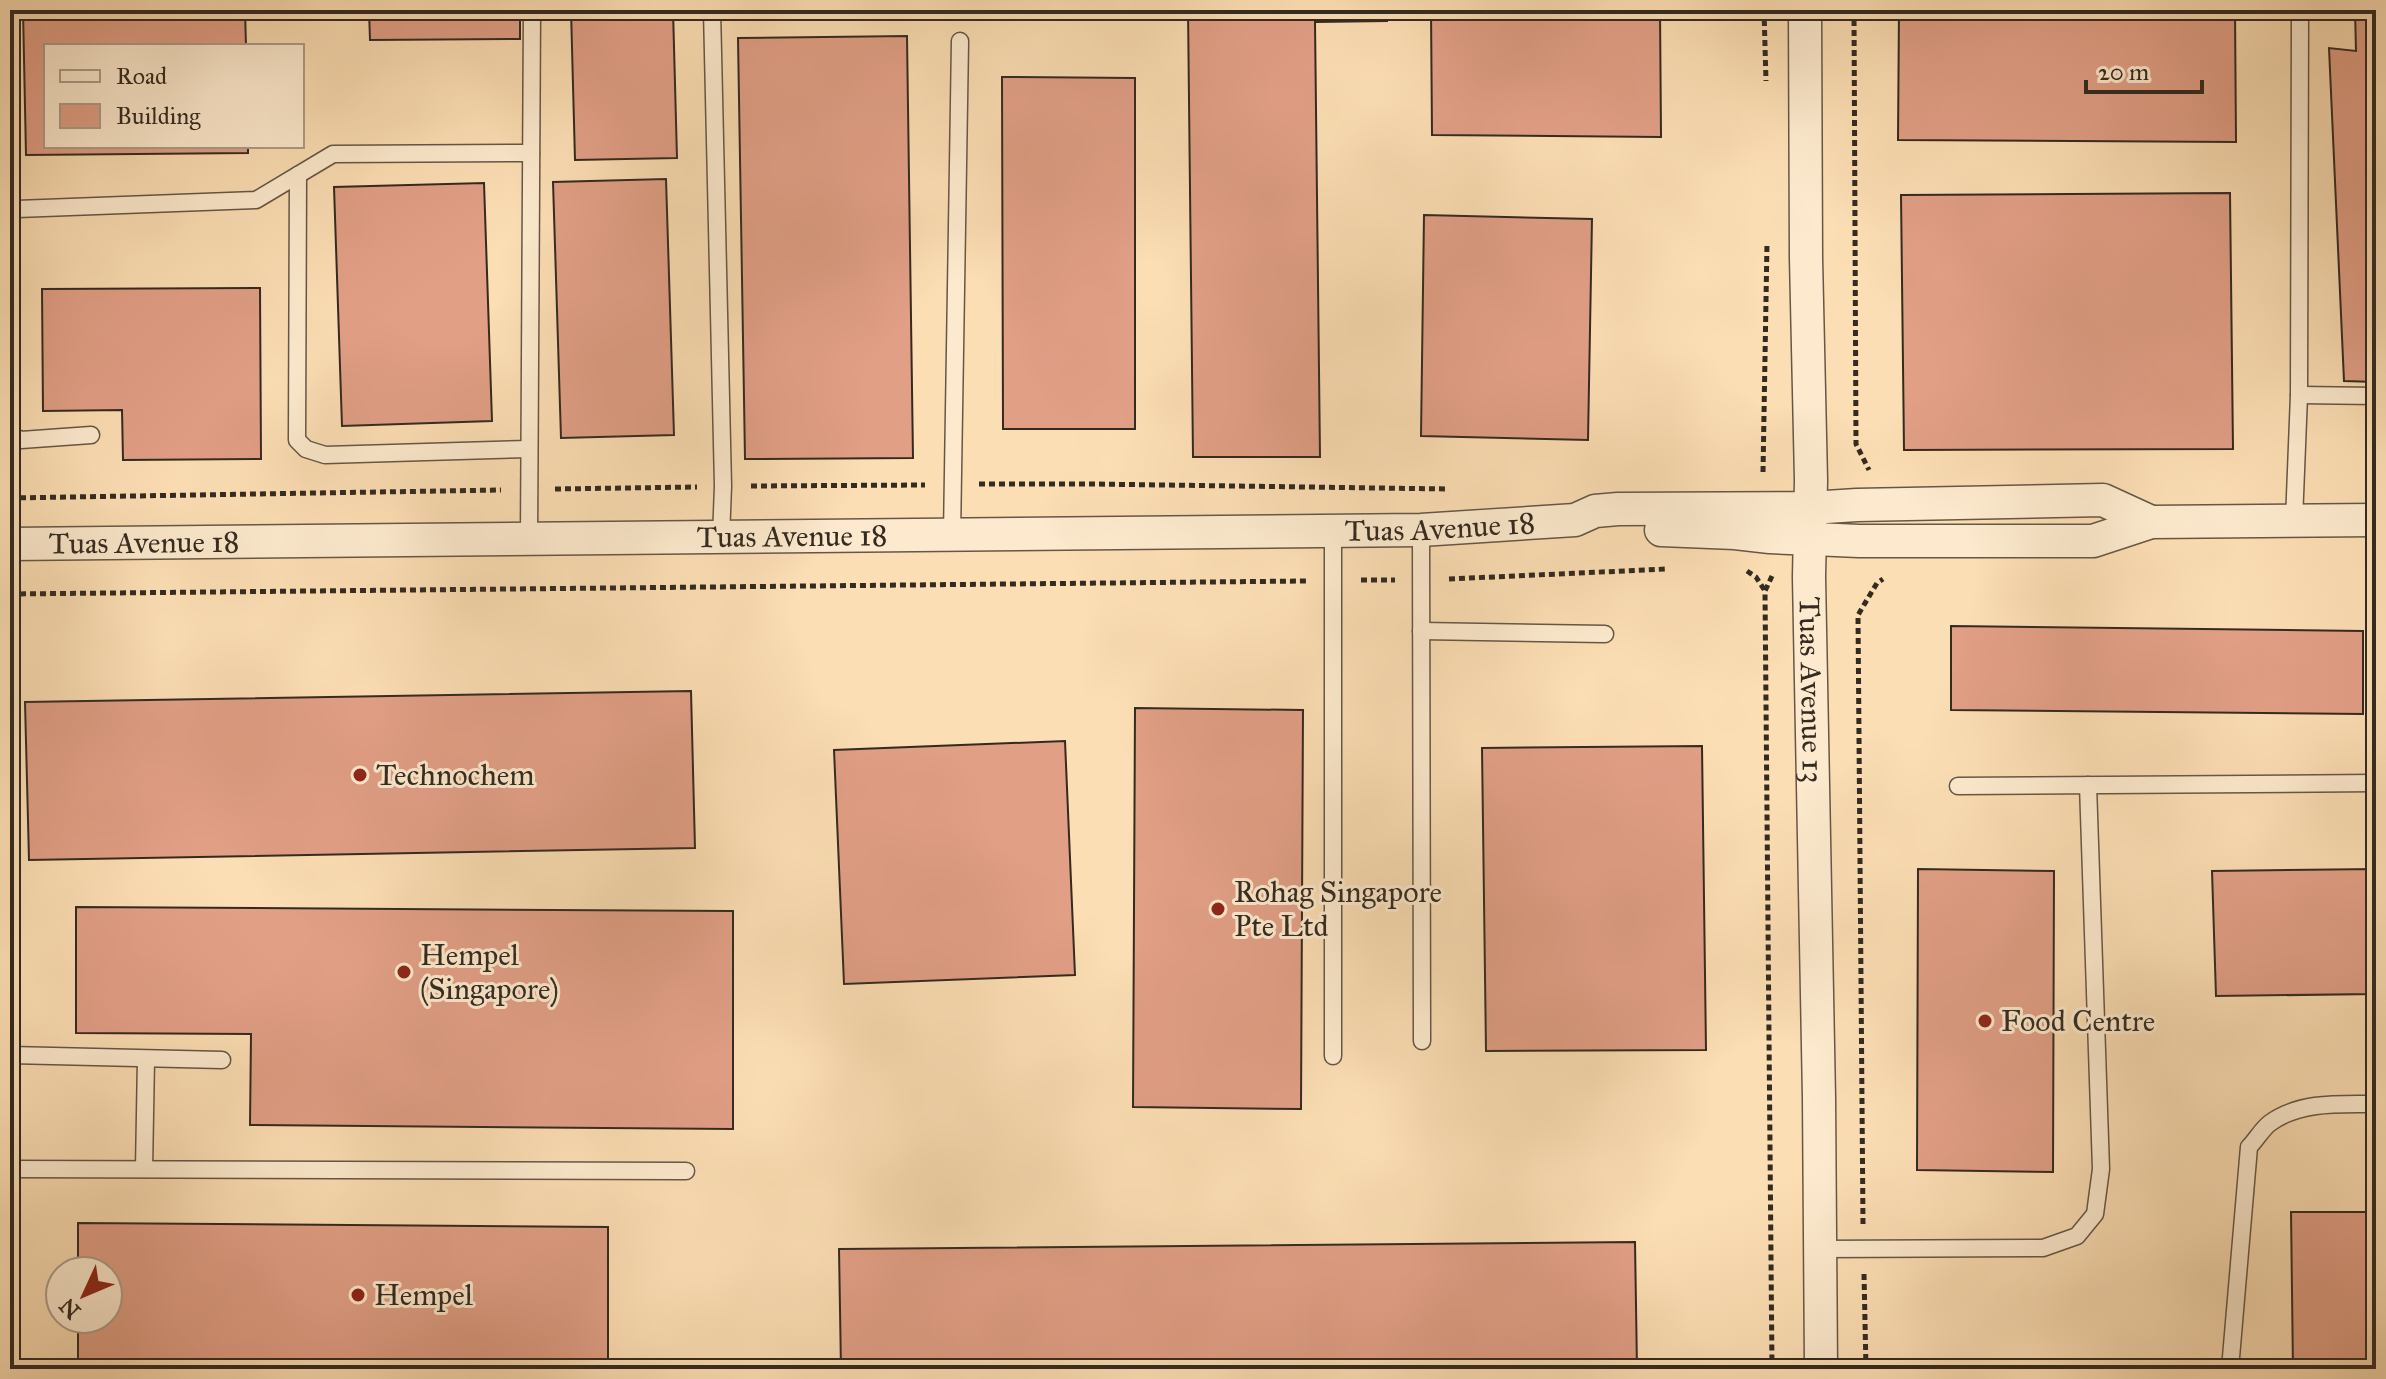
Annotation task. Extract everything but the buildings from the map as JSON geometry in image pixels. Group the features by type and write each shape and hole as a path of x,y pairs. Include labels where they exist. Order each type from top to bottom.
{"street":[{"name":"Tuas Avenue 13","path":"1805,10 1821,1369"},
{"name":"Tuas Avenue 18","path":"10,544 1421,530 1575,520 1597,527 1770,537 1810,524 2093,541 2151,522 2376,520"}],"lane":[{"path":"529,539 532,10"},
{"path":"712,10 723,486 721,538"},
{"path":"2294,521 2299,395 2300,10"},
{"path":"952,535 960,41"},
{"path":"10,216 17,209 256,200 333,154 531,153"},
{"path":"298,175 297,440 306,449 325,455 529,449"},
{"path":"2299,395 2376,396"},
{"path":"10,435 21,440 91,435"},
{"path":"1421,530 1422,1041"},
{"path":"1333,531 1333,1056"},
{"path":"1421,631 1605,634"},
{"path":"1958,786 2376,783"},
{"path":"1819,1249 2043,1248 2077,1236 2095,1214 2101,1169 2088,785"},
{"path":"10,1055 222,1060"},
{"path":"144,1169 146,1059"},
{"path":"2230,1369 2249,1147 2271,1123 2305,1107 2338,1103 2376,1104"},
{"path":"10,1169 686,1171"}],"path":[{"path":"1764,10 1766,83"},
{"path":"1854,10 1856,444 1868,468 1878,479"},
{"path":"1760,479 1763,472 1767,233"},
{"path":"10,498 954,484 1456,489"},
{"path":"1741,566 1756,577 1765,591"},
{"path":"10,594 1421,580 1677,569"},
{"path":"1772,578 1765,591 1772,1369"},
{"path":"1858,615 1866,1369"}],"place":[{"name":"Technochem","path":"360,775"},
{"name":"Rohag Singapore Pte Ltd","path":"1218,909"},
{"name":"Hempel (Singapore)","path":"404,972"},
{"name":"Food Centre","path":"1985,1021"},
{"name":"Hempel","path":"358,1295"}]}
